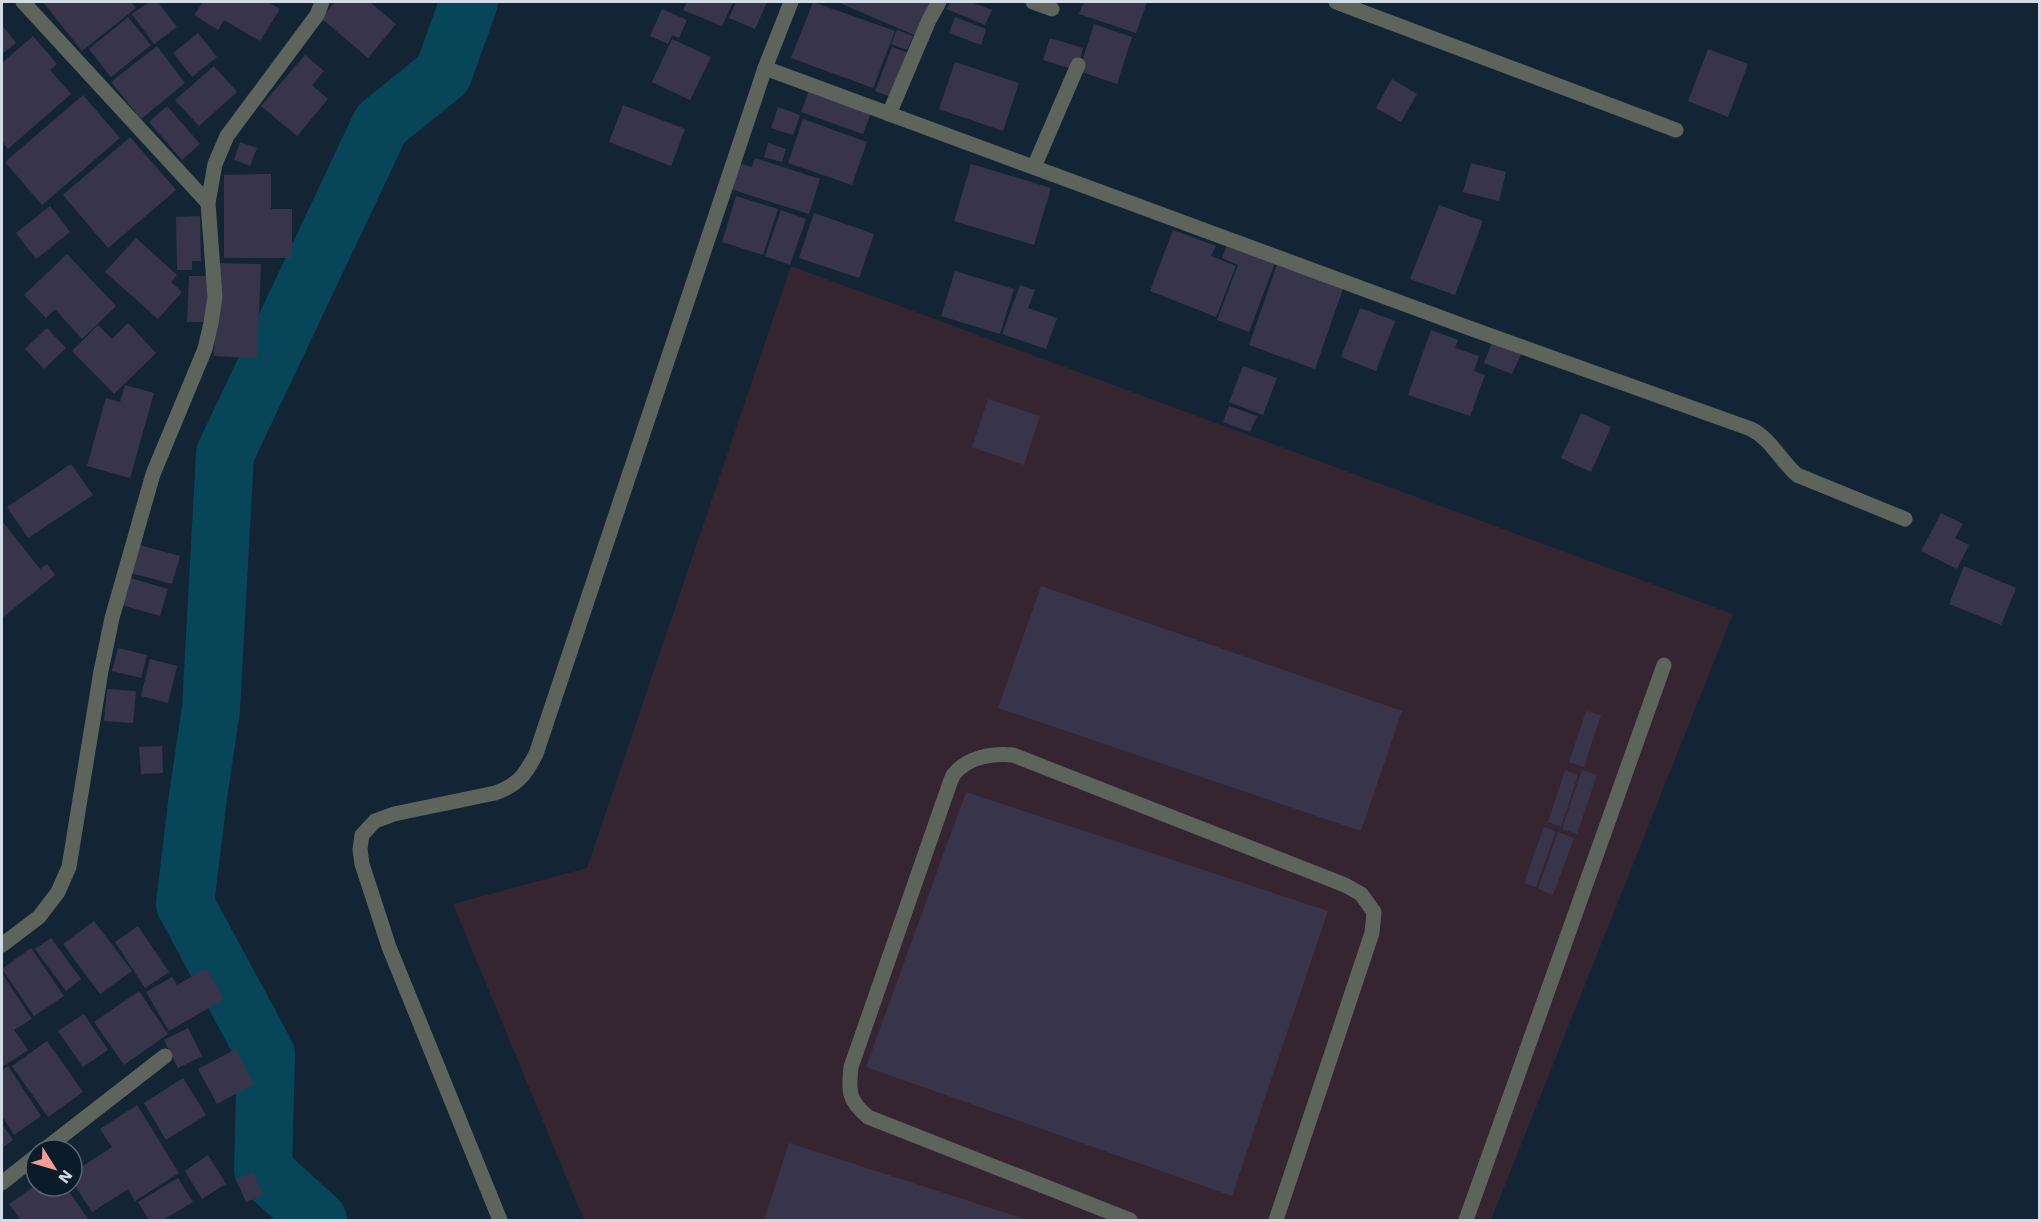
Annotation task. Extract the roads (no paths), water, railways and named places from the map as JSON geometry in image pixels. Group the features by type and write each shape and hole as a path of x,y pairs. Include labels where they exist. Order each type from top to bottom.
{"street":[{"path":"23,2 208,203"},
{"path":"2,945 39,917 58,892 69,867 101,671 112,618 153,474 205,349 212,323 215,297 208,203 215,164 227,136 317,15 322,2"},
{"path":"500,1221 389,947 362,864 360,849 362,835 375,821 394,814 509,788 525,775 536,754 765,68 791,2"},
{"path":"890,114 929,20 939,2"},
{"path":"1033,2 1052,9"},
{"path":"1336,2 1676,130"},
{"path":"1034,167 1078,65"},
{"path":"765,68 1472,329 1751,429 1762,434 1785,464 1797,474 1905,519"},
{"path":"1466,1221 1664,665"},
{"path":"1130,1221 868,1117 854,1105 849,1087 851,1067 945,797 954,775 968,763 985,756 999,753 1013,755 1346,885 1361,894 1374,912 1372,933 1276,1221"},
{"path":"59,1138 165,1056"},
{"path":"2,1183 24,1166"}],"waterway":[{"path":"318,1220 263,1170 266,1054 185,904 211,709 225,454 381,124 443,74 469,2"}]}
